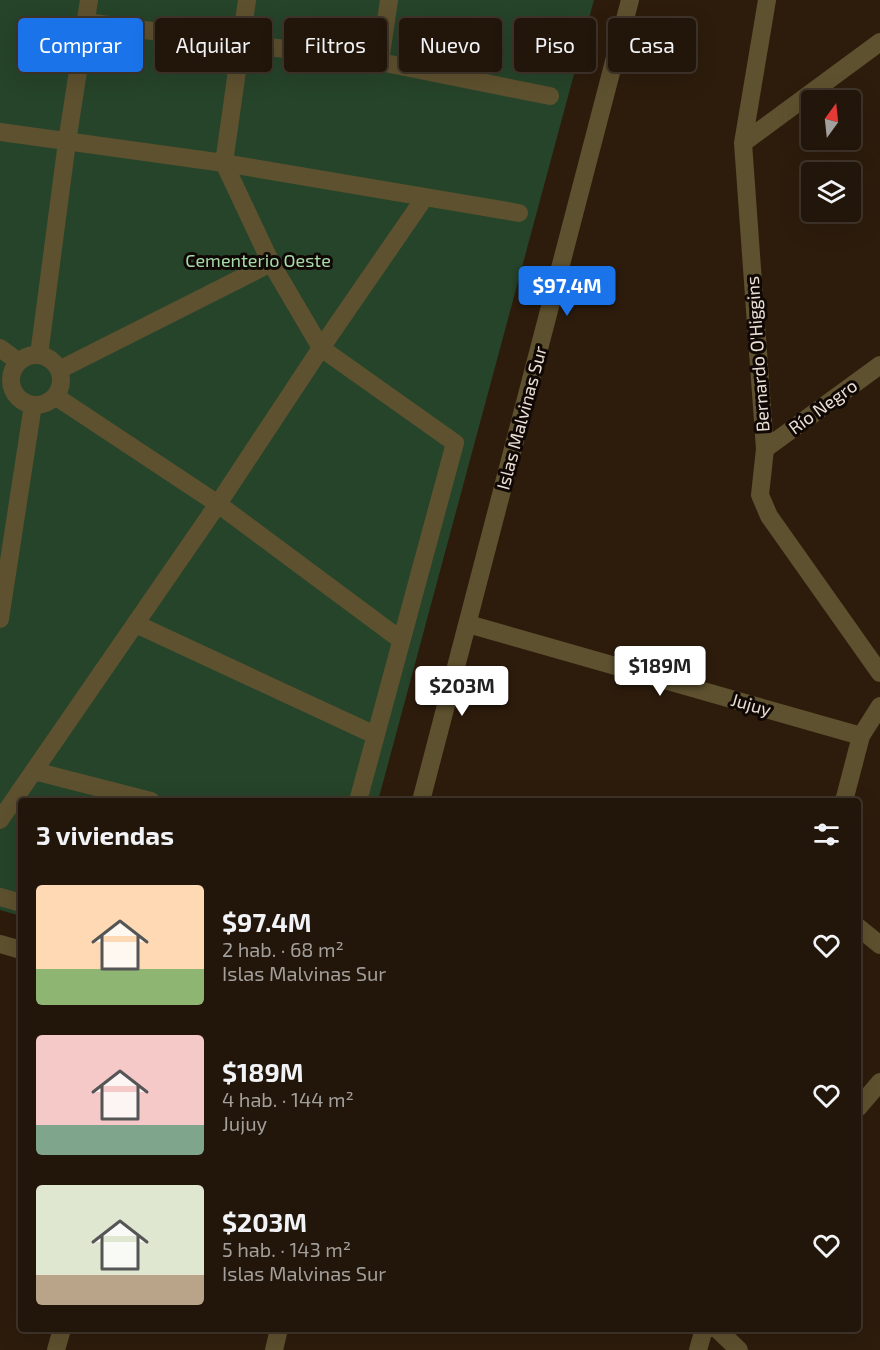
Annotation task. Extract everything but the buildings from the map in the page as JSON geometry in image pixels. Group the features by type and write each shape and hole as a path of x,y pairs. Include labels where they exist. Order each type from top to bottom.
{"street":[{"path":"87,18 89,0"},
{"path":"244,18 247,0"},
{"path":"386,18 389,0"},
{"name":"Islas Malvinas Sur","path":"422,798 630,0"},
{"name":"Bernardo O'Higgins","path":"766,0 743,143 765,449 760,495 769,516 880,673"},
{"path":"743,143 880,42"},
{"path":"387,63 550,96"},
{"path":"39,355 78,72"},
{"path":"236,72 224,163 271,263 321,348 455,443 359,798"},
{"path":"0,132 224,163 519,213"},
{"path":"0,820 218,504 321,348 425,197"},
{"path":"59,370 271,263"},
{"path":"0,348 19,363"},
{"path":"39,355 48,358 59,370 61,384 55,396 49,401 33,405 7,394 12,376 19,363 24,358 39,355"},
{"name":"Río Negro","path":"765,449 880,365"},
{"path":"55,396 218,504 401,640"},
{"path":"0,619 33,405"},
{"path":"136,624 375,735"},
{"name":"Jujuy","path":"468,624 861,736"},
{"path":"845,798 861,736 880,706"},
{"path":"34,771 139,798"},
{"path":"0,897 18,902"},
{"path":"861,929 880,945"},
{"path":"0,944 18,949"},
{"path":"861,1104 880,1082"},
{"path":"56,1350 61,1332"},
{"path":"274,1350 278,1332"},
{"path":"698,1350 703,1332"},
{"path":"720,1332 739,1350"}],"green space":[{"name":"Cementerio Oeste","path":"0,0 594,0 589,18 514,18 514,72 575,72 379,798 18,798 18,915 0,910"}]}
